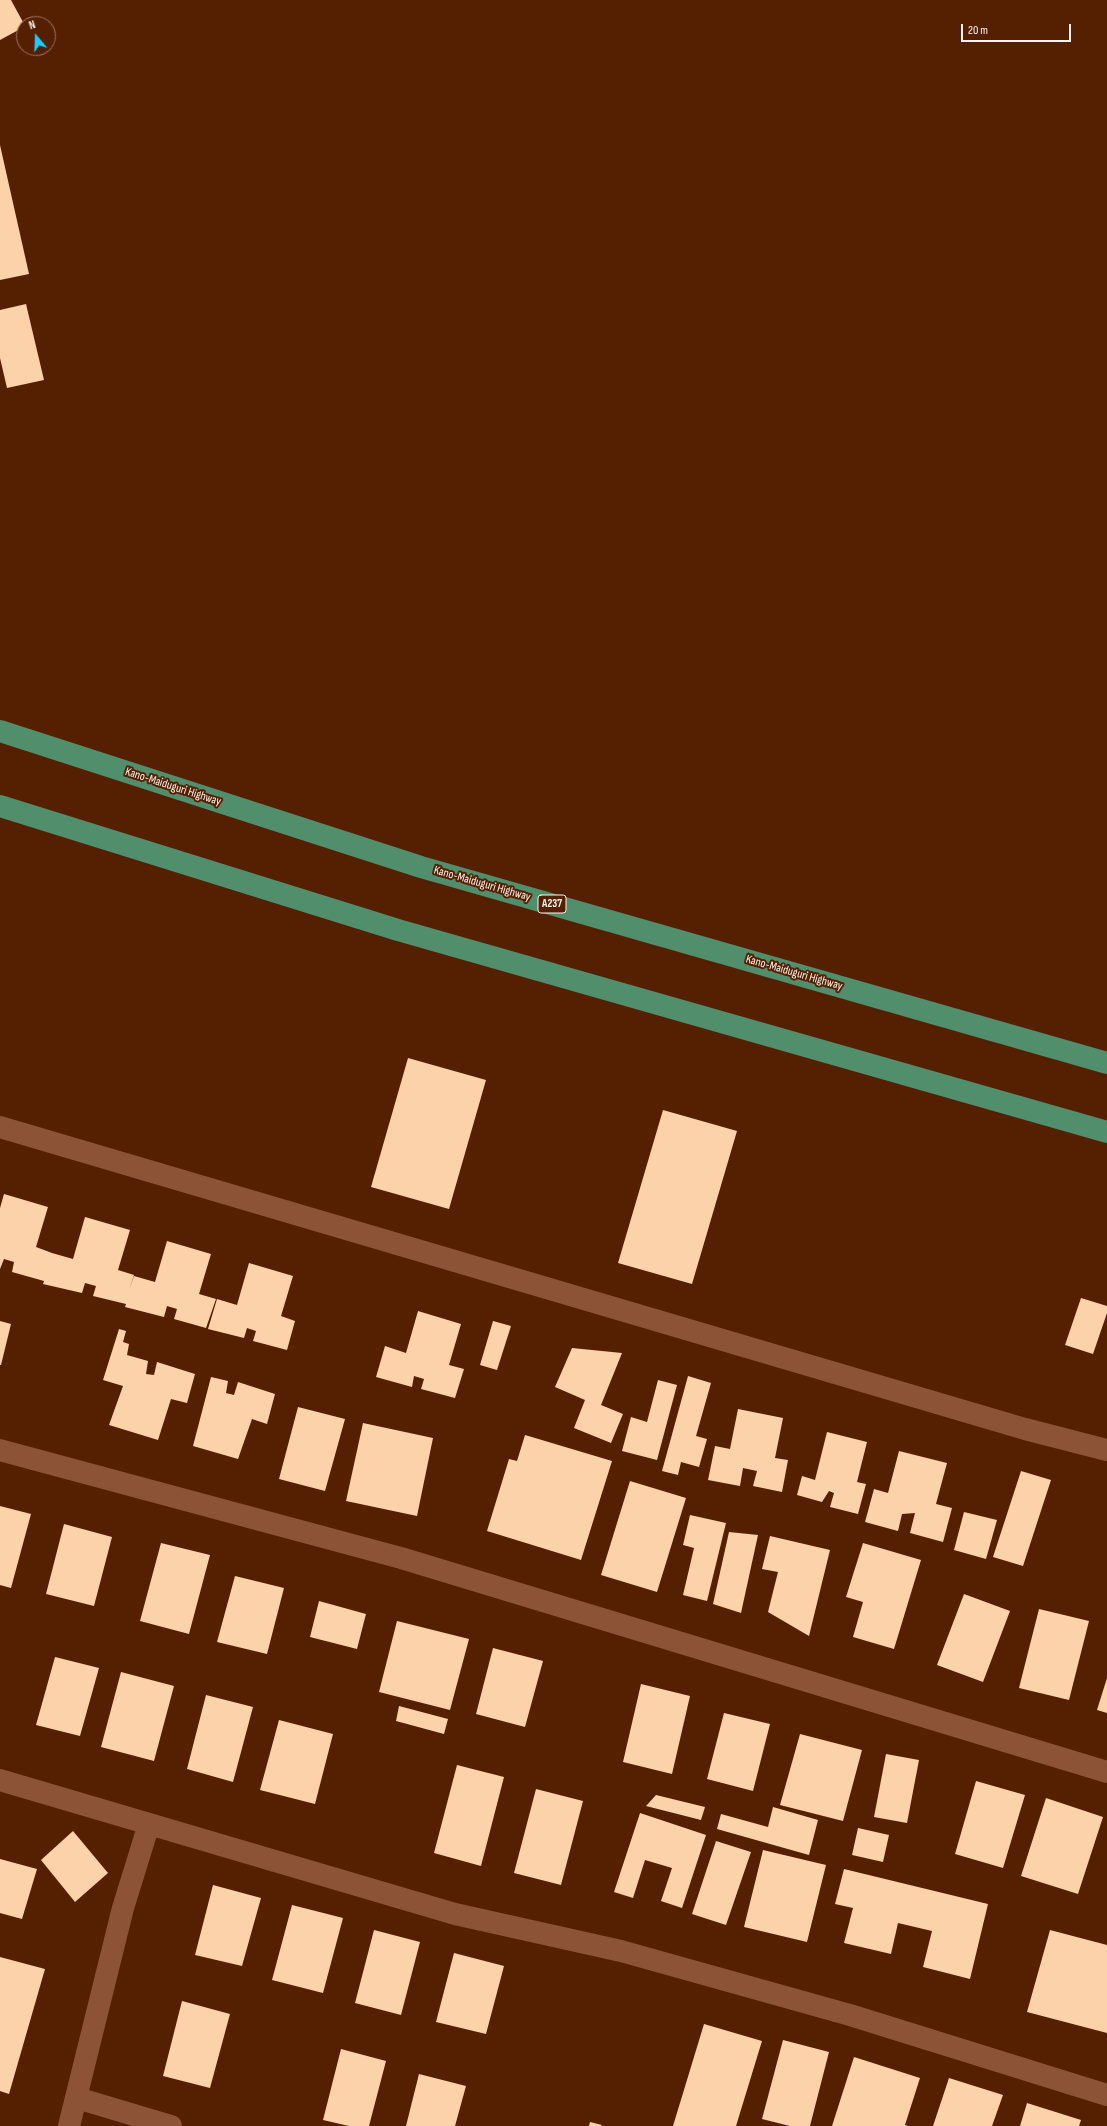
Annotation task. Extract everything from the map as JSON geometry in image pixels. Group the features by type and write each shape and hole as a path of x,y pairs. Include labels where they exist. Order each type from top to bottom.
{"highway":[{"name":"Kano-Maiduguri Highway","path":"0,731 421,866 1107,1064"},
{"path":"0,806 398,930 1107,1132"}],"street":[{"path":"0,1127 1017,1426 1107,1450"},
{"path":"0,1450 401,1558 1107,1772"},
{"path":"0,1780 454,1914 621,1951 850,2015 1107,2095"},
{"path":"69,2126 123,1908 148,1824"},
{"path":"76,2098 171,2126"}],"building":[{"path":"0,0 11,0 20,16 16,16 16,31 0,40"},
{"path":"0,145 29,274 0,280"},
{"path":"26,304 44,380 7,388 0,358 0,310"},
{"path":"408,1058 486,1080 449,1209 371,1187"},
{"path":"663,1110 737,1131 692,1284 618,1263"},
{"path":"4,1194 48,1207 36,1247 73,1259 85,1217 130,1230 118,1270 134,1275 129,1290 134,1276 155,1282 167,1241 211,1254 199,1294 216,1299 206,1328 174,1319 177,1309 167,1306 164,1317 125,1307 126,1304 93,1296 96,1286 85,1283 82,1293 43,1284 44,1281 12,1272 14,1262 4,1259 0,1269 0,1208"},
{"path":"249,1263 293,1276 281,1316 295,1321 287,1350 253,1341 256,1331 247,1328 244,1338 208,1329 217,1299 237,1305"},
{"path":"1081,1298 1107,1306 1107,1313 1093,1354 1065,1345"},
{"path":"418,1311 461,1324 449,1365 464,1369 455,1398 421,1389 424,1379 414,1376 412,1387 376,1377 385,1346 406,1353"},
{"path":"0,1321 11,1324 1,1365 0,1365"},
{"path":"493,1321 511,1326 497,1370 480,1365"},
{"path":"119,1329 126,1331 123,1342 129,1344 127,1355 148,1361 146,1374 154,1375 157,1362 195,1374 187,1403 171,1399 158,1440 109,1425 123,1386 103,1380"},
{"path":"572,1348 622,1353 601,1405 623,1414 611,1443 574,1428 585,1400 555,1387"},
{"path":"688,1376 711,1383 696,1436 707,1439 699,1467 681,1462 678,1475 662,1471"},
{"path":"211,1377 228,1381 226,1393 234,1395 238,1382 275,1394 267,1424 252,1419 238,1459 193,1446"},
{"path":"658,1380 677,1385 657,1460 622,1451 631,1417 647,1422"},
{"path":"298,1407 345,1419 325,1491 279,1479"},
{"path":"738,1409 783,1418 775,1458 788,1460 782,1492 753,1486 757,1471 743,1468 740,1486 708,1480 715,1446 730,1449"},
{"path":"363,1423 433,1438 417,1516 346,1501"},
{"path":"827,1432 867,1442 857,1482 866,1484 858,1514 830,1507 834,1493 829,1491 822,1502 797,1495 802,1476 815,1480"},
{"path":"525,1435 612,1461 581,1560 487,1531 509,1459 517,1461"},
{"path":"899,1451 947,1463 936,1504 952,1508 943,1542 910,1533 915,1513 902,1514 898,1531 865,1522 874,1489 888,1493"},
{"path":"1021,1471 1051,1480 1023,1566 993,1557"},
{"path":"630,1481 686,1498 657,1592 601,1575"},
{"path":"0,1506 31,1514 11,1588 0,1585"},
{"path":"964,1512 997,1520 986,1559 954,1550"},
{"path":"690,1515 726,1523 707,1601 683,1595 694,1548 683,1545"},
{"path":"64,1524 112,1537 94,1606 46,1594"},
{"path":"729,1532 758,1535 741,1613 713,1604"},
{"path":"770,1536 830,1550 809,1636 768,1612 778,1572 762,1569"},
{"path":"161,1543 210,1555 189,1634 140,1621"},
{"path":"863,1543 921,1560 894,1649 853,1637 863,1602 846,1597"},
{"path":"235,1576 284,1588 267,1654 217,1642"},
{"path":"964,1594 1010,1611 983,1682 937,1665"},
{"path":"319,1601 366,1614 357,1649 310,1637"},
{"path":"1039,1609 1089,1621 1069,1700 1019,1688"},
{"path":"397,1621 469,1639 450,1710 379,1692"},
{"path":"493,1648 543,1661 525,1727 476,1714"},
{"path":"55,1657 99,1668 80,1736 36,1725"},
{"path":"121,1672 174,1686 154,1761 101,1747"},
{"path":"1107,1678 1107,1713 1097,1710"},
{"path":"641,1684 690,1696 672,1774 623,1762"},
{"path":"206,1695 253,1707 233,1782 187,1769"},
{"path":"399,1706 448,1719 444,1734 396,1721"},
{"path":"724,1713 770,1724 753,1791 707,1779"},
{"path":"279,1720 333,1734 315,1804 260,1790"},
{"path":"800,1734 862,1750 843,1821 780,1805"},
{"path":"886,1754 919,1760 907,1823 874,1817"},
{"path":"457,1765 504,1777 481,1866 434,1853"},
{"path":"976,1781 1025,1795 1003,1868 955,1854"},
{"path":"536,1789 583,1801 561,1885 514,1873"},
{"path":"656,1795 705,1807 701,1820 646,1806"},
{"path":"1046,1798 1103,1817 1078,1894 1021,1876"},
{"path":"773,1807 818,1820 809,1855 717,1829 721,1814 768,1827"},
{"path":"640,1813 706,1835 682,1908 661,1901 672,1868 645,1860 633,1898 614,1892"},
{"path":"858,1828 889,1835 883,1862 852,1855"},
{"path":"73,1831 108,1873 75,1902 41,1860"},
{"path":"716,1841 751,1852 726,1925 692,1914"},
{"path":"763,1850 826,1865 807,1942 744,1927"},
{"path":"0,1859 37,1869 22,1919 0,1913"},
{"path":"844,1869 988,1904 970,1979 923,1967 932,1931 898,1923 891,1954 844,1943 853,1908 835,1904"},
{"path":"213,1885 261,1898 242,1966 195,1955"},
{"path":"292,1905 343,1918 323,1993 272,1980"},
{"path":"374,1930 420,1942 401,2015 355,2003"},
{"path":"1050,1930 1107,1945 1107,2033 1027,2012"},
{"path":"454,1953 504,1966 486,2034 436,2022"},
{"path":"0,1957 45,1969 9,2094 0,2091"},
{"path":"182,2001 230,2014 210,2088 163,2076"},
{"path":"704,2024 762,2041 736,2126 673,2126"},
{"path":"783,2040 829,2052 810,2126 790,2126 762,2119"},
{"path":"341,2049 386,2061 369,2126 349,2126 323,2120"},
{"path":"854,2057 920,2078 905,2125 908,2126 832,2126"},
{"path":"419,2074 466,2086 455,2126 406,2126"},
{"path":"949,2078 1003,2095 992,2126 933,2126"},
{"path":"1027,2103 1081,2120 1079,2126 1020,2126"},
{"path":"590,2122 602,2125 589,2126"}]}
